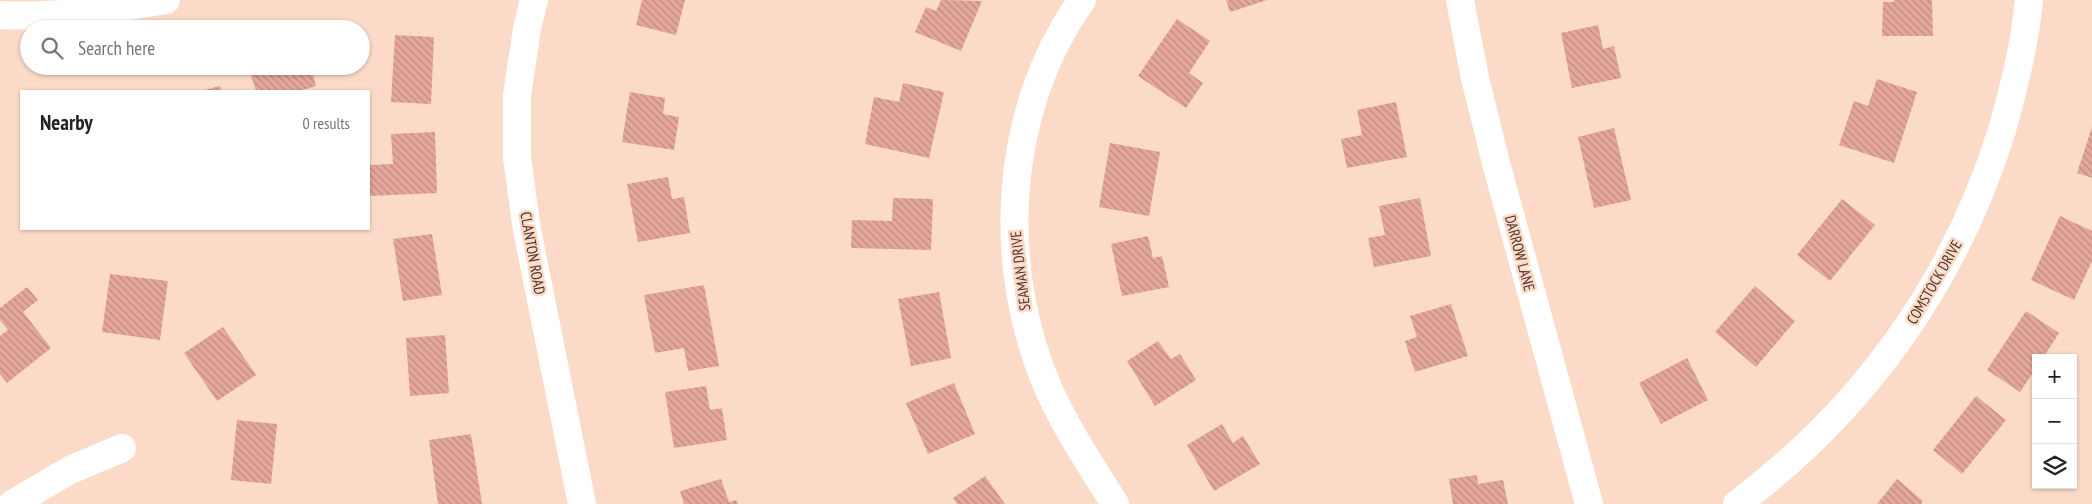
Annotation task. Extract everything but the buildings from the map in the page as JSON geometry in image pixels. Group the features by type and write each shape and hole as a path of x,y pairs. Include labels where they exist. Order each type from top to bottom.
{"street":[{"path":"0,15 25,16 100,11 166,0"},
{"name":"CLANTON ROAD","path":"534,0 527,29 517,95 517,158 527,230 582,504"},
{"name":"SEAMAN DRIVE","path":"1082,0 1072,13 1036,90 1022,144 1017,174 1014,234 1018,282 1028,330 1049,389 1078,444 1115,504"},
{"name":"DARROW LANE","path":"1460,0 1475,78 1496,163 1589,504"},
{"name":"COMSTOCK DRIVE","path":"1737,504 1771,479 1828,426 1880,367 1925,302 1960,239 1990,167 2013,91 2028,16 2029,0"},
{"path":"12,504 70,470 122,448"}]}
